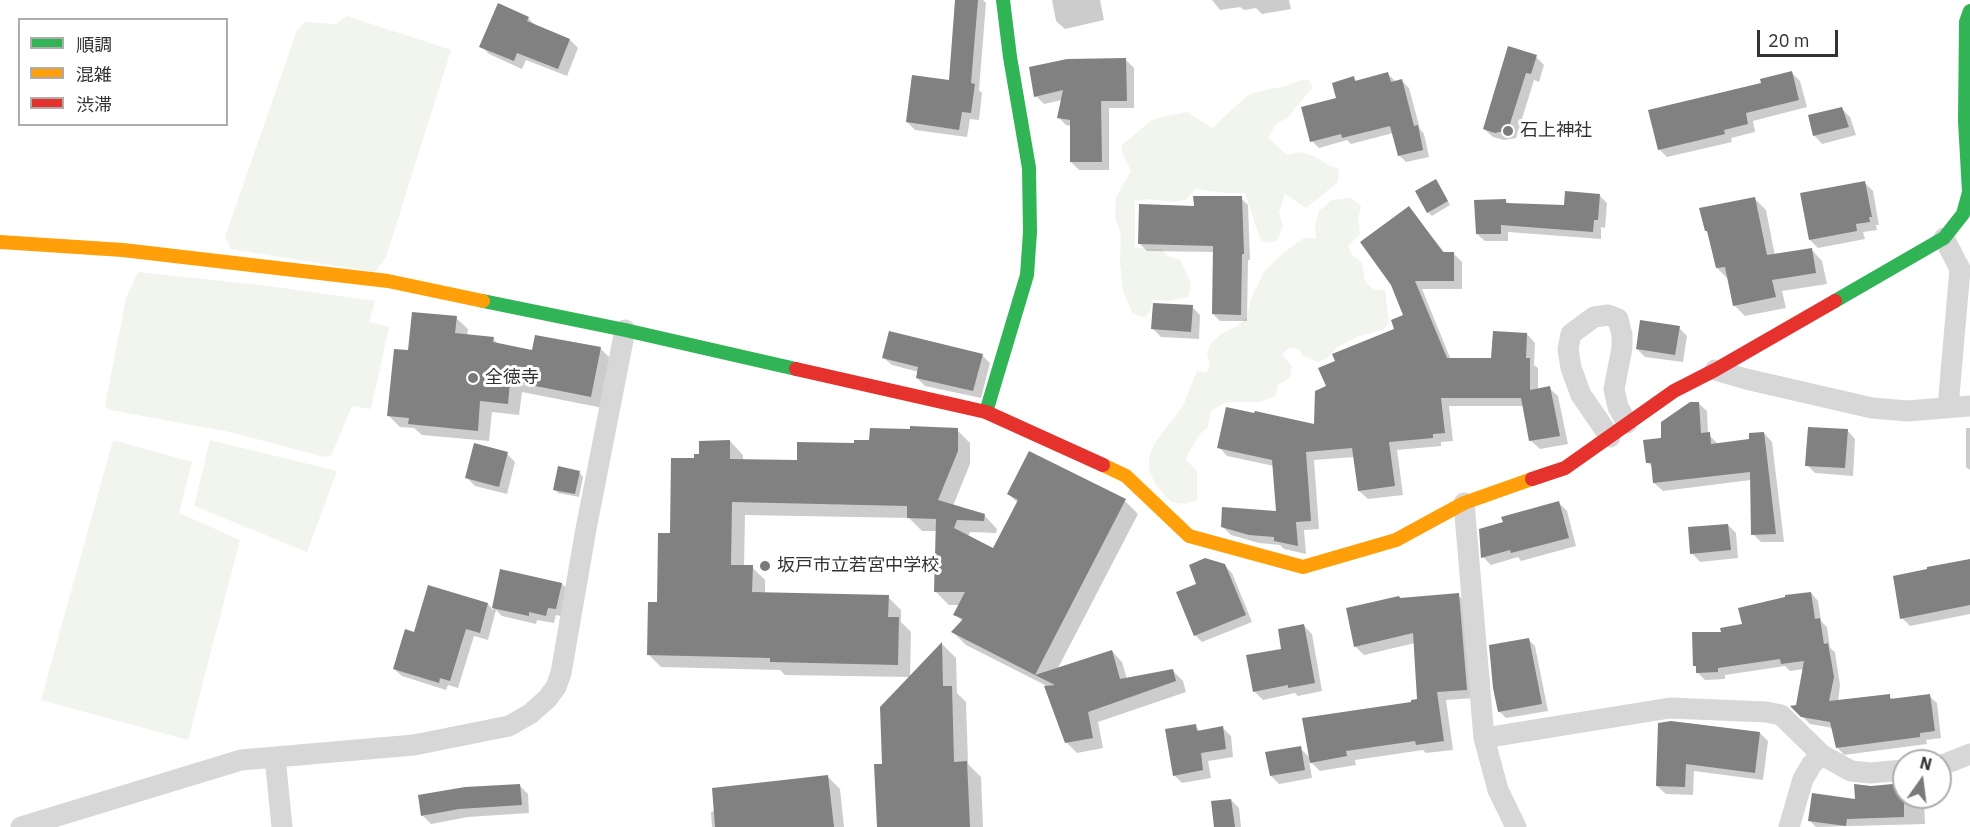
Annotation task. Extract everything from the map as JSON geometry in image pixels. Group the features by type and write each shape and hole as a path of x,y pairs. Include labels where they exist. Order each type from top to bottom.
{"street":[{"path":"986,412 1027,275 1030,232 1029,168 1003,0"},
{"path":"0,242 123,250 388,281 625,330 986,412 1126,476 1190,536 1303,567 1396,540 1464,503 1564,468 1674,391 1715,370 1944,238 1966,213 1969,192 1965,121 1965,33 1970,11"},
{"path":"1944,238 1960,269 1948,407"},
{"path":"1610,437 1581,395 1568,349 1572,334 1594,317 1608,315 1618,319 1622,348 1614,389 1618,408 1627,423"},
{"path":"21,827 242,760 414,745 509,726 530,714 547,699 556,687 561,673 586,529 625,330"},
{"path":"1715,370 1872,408 1907,411 1970,406"},
{"path":"1464,503 1484,738 1498,790 1516,827"},
{"path":"1484,738 1670,708 1766,712 1781,716 1822,755 1851,771 1870,773 1892,771"},
{"path":"1952,761 1970,754"},
{"path":"1790,827 1803,779 1812,764 1822,755"},
{"path":"275,757 282,827"}],"shaded area":[{"path":"347,16 451,50 386,257 375,272 231,249 225,237 297,30 305,22 336,24"},
{"path":"1301,80 1309,80 1313,87 1287,118 1276,124 1268,138 1287,155 1299,152 1314,156 1339,169 1338,182 1306,208 1285,194 1279,212 1283,227 1277,240 1270,243 1261,241 1245,193 1195,189 1186,200 1135,201 1135,247 1162,249 1167,256 1180,260 1191,283 1188,297 1169,301 1152,300 1150,312 1144,317 1133,314 1123,292 1120,262 1121,235 1115,217 1116,198 1131,171 1122,152 1122,145 1152,120 1187,112 1212,128 1247,96"},
{"path":"1351,198 1361,206 1358,219 1360,234 1348,246 1352,255 1362,263 1365,281 1374,290 1385,290 1389,324 1382,330 1357,337 1337,347 1327,358 1318,362 1303,356 1299,349 1289,348 1282,354 1292,367 1290,377 1278,385 1276,396 1260,402 1227,402 1211,411 1208,427 1199,435 1185,459 1197,471 1197,500 1185,504 1171,502 1155,484 1149,469 1149,458 1154,444 1183,406 1197,371 1207,373 1210,363 1207,353 1211,343 1247,317 1251,299 1264,272 1283,253 1304,238 1316,238 1315,226 1319,211 1332,200"},
{"path":"138,272 268,286 375,301 369,322 389,327 371,409 352,406 331,456 324,457 230,432 110,410 105,406 126,298"},
{"path":"113,440 192,462 179,513 240,540 188,740 41,700"},
{"path":"210,440 337,471 307,552 194,506"}],"building":[{"path":"955,0 978,0 971,83 975,84 971,113 962,112 959,130 906,122 912,75 949,80"},
{"path":"498,3 529,17 527,21 570,39 558,69 517,53 514,61 479,47"},
{"path":"1508,46 1537,55 1531,74 1526,73 1508,130 1495,133 1483,129"},
{"path":"1126,58 1127,101 1101,101 1102,162 1070,162 1070,120 1057,118 1063,90 1034,97 1029,67 1067,59"},
{"path":"1792,71 1799,100 1746,113 1748,124 1724,130 1725,134 1658,150 1648,110 1761,83 1760,79"},
{"path":"1388,72 1391,82 1402,79 1414,126 1418,125 1423,150 1398,156 1390,126 1342,138 1341,134 1310,142 1301,107 1336,98 1332,83 1354,76 1355,81"},
{"path":"1842,107 1849,127 1813,136 1808,115"},
{"path":"1436,179 1448,201 1427,213 1415,191"},
{"path":"1865,181 1872,217 1869,217 1870,222 1856,224 1857,231 1809,240 1800,193"},
{"path":"1565,191 1600,194 1598,220 1594,220 1593,232 1501,225 1501,234 1476,234 1474,200 1506,199 1506,203 1564,205"},
{"path":"1193,196 1242,196 1244,254 1242,254 1241,315 1212,314 1213,246 1138,244 1139,204 1194,206"},
{"path":"1755,197 1767,255 1812,248 1816,273 1772,280 1776,297 1733,306 1725,267 1716,268 1699,208"},
{"path":"1409,206 1443,252 1454,252 1454,281 1415,281 1447,358 1491,358 1493,331 1527,333 1526,358 1530,358 1530,390 1550,386 1560,436 1529,441 1521,398 1441,398 1445,433 1433,434 1433,438 1389,442 1395,486 1358,491 1352,448 1306,452 1311,521 1296,522 1298,546 1274,541 1274,537 1249,535 1221,527 1222,507 1276,511 1272,460 1217,448 1226,407 1314,424 1315,391 1326,386 1318,368 1335,361 1332,354 1394,329 1391,320 1403,315 1391,285 1360,242"},
{"path":"1153,303 1193,305 1191,332 1151,329"},
{"path":"412,312 457,316 455,333 494,337 493,342 532,350 535,335 601,347 591,397 510,381 508,404 480,401 478,431 408,424 409,418 387,416 394,349 408,350"},
{"path":"1640,320 1680,326 1675,355 1636,349"},
{"path":"889,331 983,354 973,391 916,378 918,367 882,358"},
{"path":"1690,402 1699,402 1701,433 1710,432 1711,444 1749,439 1749,433 1764,432 1776,534 1751,535 1750,472 1653,483 1651,463 1646,463 1643,440 1661,438 1661,422"},
{"path":"910,426 958,428 958,451 938,500 985,514 984,521 957,520 954,528 993,548 1018,500 1007,494 1029,451 1126,499 1035,675 951,632 963,619 953,615 965,592 934,592 936,519 907,518 907,506 732,502 731,565 753,565 752,592 889,595 888,617 899,617 898,665 770,662 770,658 647,655 648,602 657,602 658,533 670,533 671,458 694,458 694,454 699,454 699,441 730,440 730,459 797,460 797,442 854,443 854,440 869,440 870,428 910,429"},
{"path":"1808,427 1848,429 1845,468 1805,466"},
{"path":"474,443 508,452 499,487 465,478"},
{"path":"558,466 580,471 575,494 553,490"},
{"path":"1559,501 1569,538 1481,558 1479,529 1503,522 1501,517"},
{"path":"1728,524 1731,550 1690,554 1688,527"},
{"path":"1205,558 1225,564 1246,615 1194,636 1176,592 1196,584 1189,565"},
{"path":"1970,559 1970,605 1900,619 1893,576"},
{"path":"500,569 562,583 556,609 548,608 546,616 529,612 529,616 492,608"},
{"path":"428,585 488,603 480,633 466,629 450,681 440,678 439,683 393,669 405,629 414,632"},
{"path":"1811,592 1815,619 1820,618 1824,644 1828,643 1834,677 1829,701 1890,694 1890,699 1930,694 1935,731 1920,733 1920,737 1836,748 1830,722 1801,717 1790,706 1796,705 1804,661 1781,664 1780,659 1718,668 1718,672 1696,673 1696,666 1693,666 1692,632 1721,632 1720,628 1742,624 1738,608 1785,597 1785,595"},
{"path":"1459,593 1467,690 1437,692 1444,741 1416,745 1415,741 1346,751 1347,756 1310,763 1302,718 1411,702 1417,699 1413,633 1354,647 1346,608 1399,596 1400,598"},
{"path":"1304,624 1315,683 1288,688 1288,685 1253,692 1246,655 1281,649 1278,629"},
{"path":"1529,638 1542,704 1498,712 1489,645"},
{"path":"942,642 943,686 952,686 954,762 967,761 970,827 877,827 874,764 882,764 880,707"},
{"path":"1112,650 1120,679 1173,669 1176,681 1088,712 1093,738 1065,743 1044,686 1055,685 1035,675"},
{"path":"1671,721 1760,732 1755,773 1686,764 1685,787 1656,786 1658,723"},
{"path":"1196,724 1197,731 1223,726 1226,749 1201,753 1203,770 1173,776 1165,729"},
{"path":"1301,746 1305,770 1270,776 1265,752"},
{"path":"828,775 834,827 715,827 712,788"},
{"path":"520,784 522,805 459,809 421,816 418,795 465,787"},
{"path":"1854,784 1871,786 1892,784 1892,809 1904,809 1904,817 1847,819 1846,826 1808,821 1812,793 1855,799"},
{"path":"1231,799 1235,827 1214,827 1211,801"}],"traffic: fast":[{"path":"986,412 1027,275 1030,232 1029,168 1003,0"},
{"path":"1835,301 1944,238 1963,214 1969,192 1965,121 1966,22 1970,11"},
{"path":"483,301 625,330 796,369"}],"traffic: slow":[{"path":"0,242 123,250 388,281 483,301"},
{"path":"1103,465 1126,476 1189,536 1303,567 1396,540 1464,503 1532,479"}],"traffic: jam":[{"path":"1532,479 1565,468 1674,391 1835,301"},
{"path":"796,369 986,412 1103,465"}],"place":[{"name":"石上神社","path":"1508,131"},
{"name":"全徳寺","path":"473,378"},
{"name":"坂戸市立若宮中学校","path":"765,566"}]}
